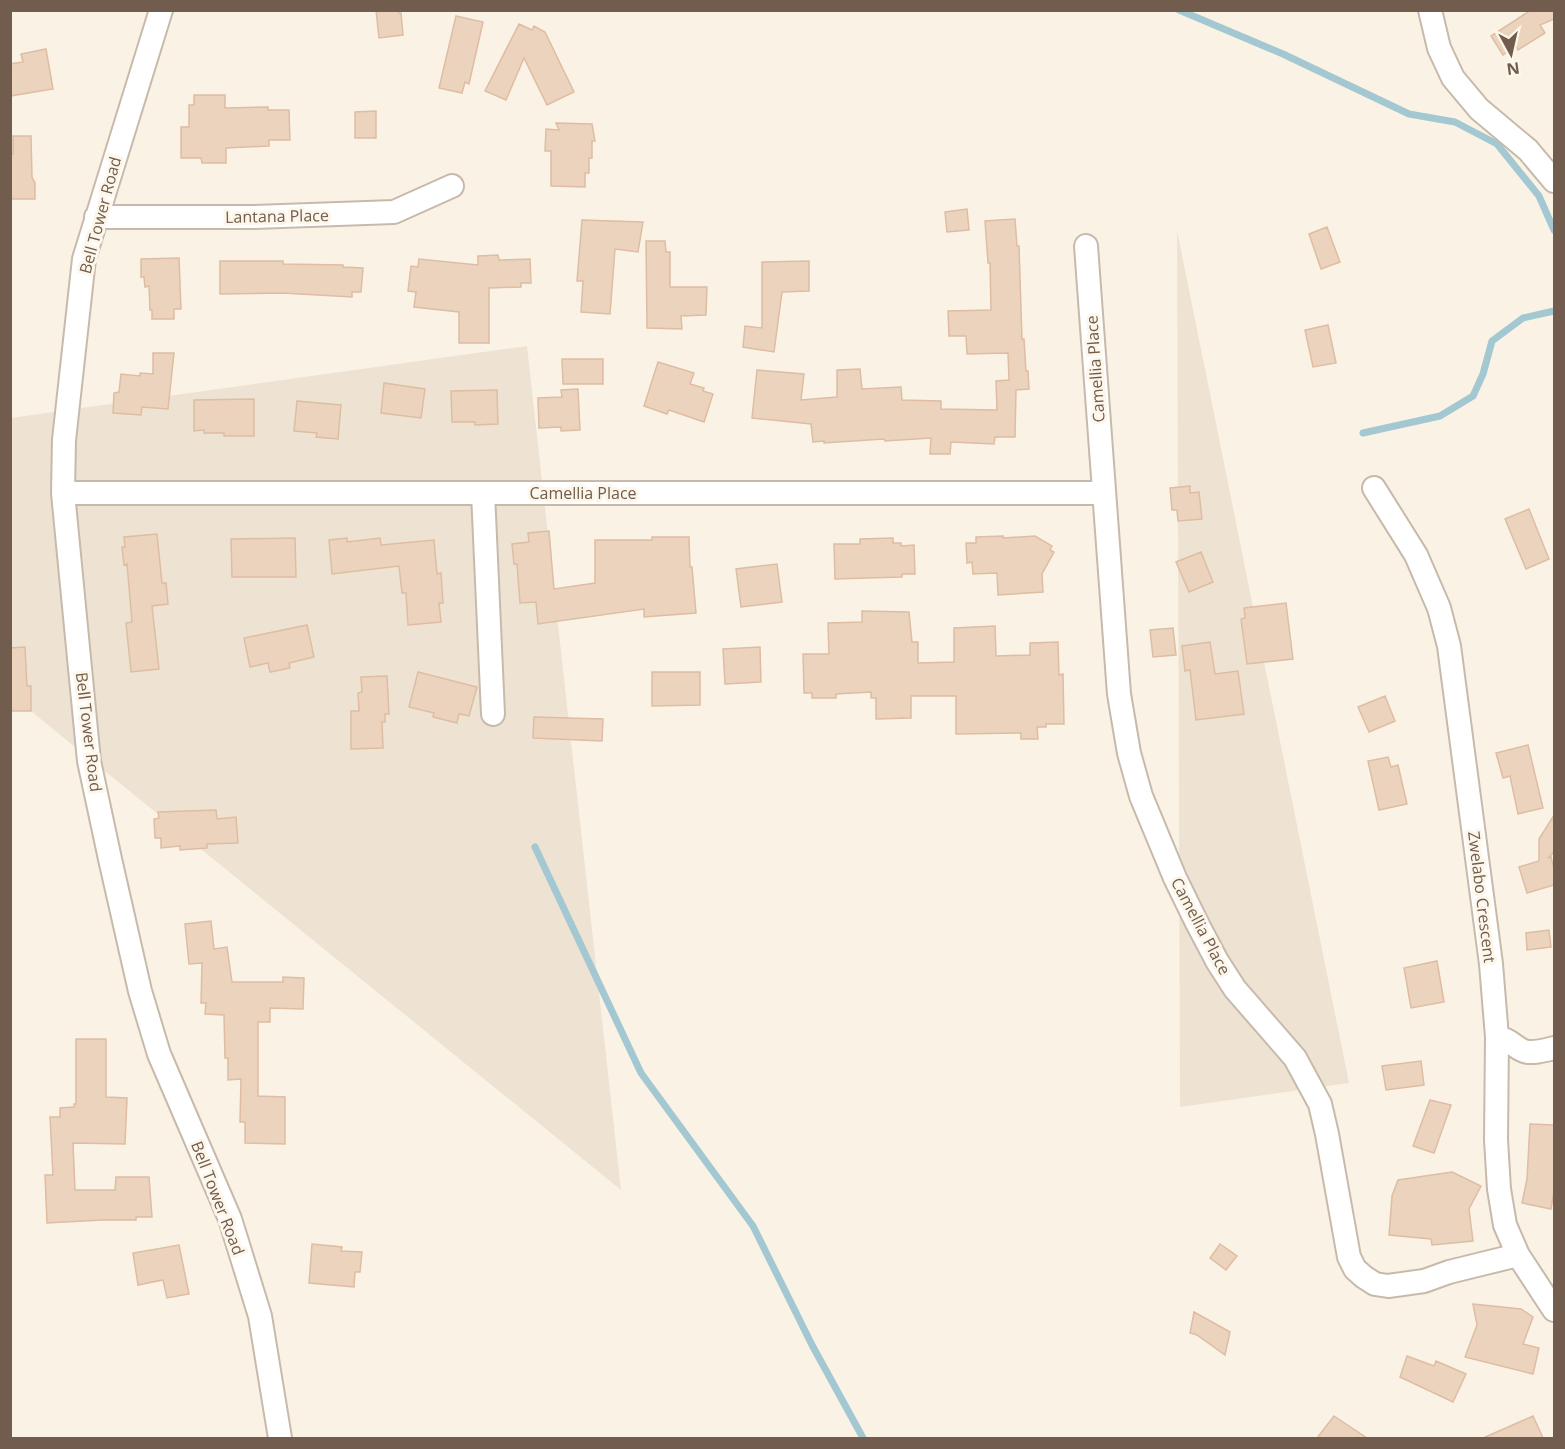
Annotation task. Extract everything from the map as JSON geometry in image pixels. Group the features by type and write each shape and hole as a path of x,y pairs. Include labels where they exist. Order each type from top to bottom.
{"street":[{"name":"Bell Tower Road","path":"161,10 84,259 64,440 63,493 89,761 140,991 159,1054 230,1220 260,1316 280,1438"},
{"path":"1430,10 1439,48 1453,78 1479,109 1528,150 1554,181"},
{"name":"Lantana Place","path":"96,217 254,217 394,212 452,186"},
{"name":"Camellia Place","path":"1086,246 1119,694 1129,753 1142,796 1175,878 1217,962 1235,989 1296,1058 1320,1104 1349,1257 1355,1269 1375,1284 1403,1285 1518,1255"},
{"name":"Zwelabo Crescent","path":"1374,488 1416,555 1440,608 1449,646 1491,964 1497,1037 1496,1140 1499,1189 1505,1225 1518,1255 1554,1310"},
{"name":"Camellia Place","path":"63,493 1104,493"},
{"path":"483,493 493,714"},
{"path":"1497,1037 1510,1041 1527,1052 1554,1048"}],"shaded area":[{"path":"1177,230 1349,1083 1180,1107"},
{"path":"527,346 621,1190 11,695 10,418"}],"building":[{"path":"376,10 398,10 401,13 403,35 379,38"},
{"path":"1531,10 1554,10 1554,19 1540,25 1545,33 1518,50 1516,46 1503,55 1491,36"},
{"path":"456,16 483,22 469,84 465,82 462,93 439,88"},
{"path":"519,24 532,30 534,26 545,32 574,92 547,105 524,58 506,100 485,91"},
{"path":"46,49 53,89 10,96 10,64 23,62 21,54"},
{"path":"194,95 225,95 225,108 268,107 268,110 289,110 290,140 269,140 269,146 226,148 226,163 202,163 201,158 181,158 181,127 189,127 189,105 194,105"},
{"path":"376,111 376,138 355,138 355,112"},
{"path":"556,123 592,124 595,141 592,141 589,173 585,173 585,187 551,186 551,151 545,151 546,129 559,130"},
{"path":"13,136 31,136 35,199 10,199 10,154 13,154"},
{"path":"967,209 969,230 947,232 945,212"},
{"path":"1015,219 1017,246 1019,246 1022,339 1024,339 1029,389 1016,390 1015,437 995,437 994,444 951,442 950,454 930,454 931,438 813,442 811,424 752,418 757,370 804,374 801,400 837,397 837,370 860,369 862,389 901,387 902,400 941,401 941,409 997,410 996,381 1009,380 1008,353 967,354 966,336 949,336 948,311 991,310 990,263 988,263 985,221"},
{"path":"582,220 643,222 638,252 615,249 610,314 581,312 583,281 577,281"},
{"path":"1327,227 1340,262 1321,269 1309,234"},
{"path":"646,241 665,241 666,252 670,252 670,287 707,287 706,315 681,316 682,329 647,328"},
{"path":"498,255 499,260 530,259 531,283 521,283 521,287 489,288 489,343 459,343 459,312 414,307 416,292 408,291 411,266 418,267 419,259 478,265 478,256"},
{"path":"179,258 181,309 174,309 174,319 152,319 149,286 145,287 144,277 141,277 141,259"},
{"path":"220,261 283,261 283,264 343,265 343,267 363,268 361,292 352,292 352,297 282,293 220,294"},
{"path":"809,261 809,291 782,292 774,352 743,347 745,326 762,328 762,262"},
{"path":"1328,325 1336,363 1313,367 1305,330"},
{"path":"153,353 174,353 168,409 142,407 141,415 113,413 114,393 119,392 121,374 140,376 140,373 153,374"},
{"path":"562,359 603,359 603,384 563,384"},
{"path":"658,362 694,373 690,384 704,388 703,391 713,394 704,422 669,410 667,414 644,406"},
{"path":"384,383 425,389 421,418 381,413"},
{"path":"578,389 580,430 561,431 561,427 539,428 538,398 562,397 561,390"},
{"path":"497,390 498,424 475,425 475,422 452,422 451,391"},
{"path":"254,399 254,436 224,436 224,433 194,431 194,400"},
{"path":"297,401 341,405 338,439 316,437 317,433 294,431"},
{"path":"1190,486 1190,493 1199,492 1202,519 1178,521 1177,510 1172,510 1170,488"},
{"path":"1529,509 1549,559 1526,569 1505,519"},
{"path":"549,531 554,589 595,583 595,540 652,540 652,537 689,537 696,613 644,617 644,609 538,624 536,602 520,603 517,564 514,564 512,544 529,542 528,533"},
{"path":"157,534 162,583 166,583 168,604 152,606 159,669 131,672 126,623 132,622 127,564 124,565 122,547 125,547 124,537"},
{"path":"1003,536 1003,538 1035,536 1052,546 1050,550 1054,552 1042,574 1043,592 998,595 997,573 973,574 972,562 967,563 966,543 976,543 976,537"},
{"path":"295,538 296,577 232,577 231,539"},
{"path":"347,538 347,542 380,538 381,545 434,540 437,574 441,573 443,603 439,603 441,622 408,625 406,593 402,593 399,566 332,574 329,540"},
{"path":"893,538 893,543 901,543 901,546 914,545 915,574 902,574 902,577 835,579 834,544 860,544 860,539"},
{"path":"1201,552 1213,582 1189,592 1176,562"},
{"path":"777,564 782,602 741,607 736,569"},
{"path":"1286,603 1293,659 1247,664 1241,619 1245,618 1244,608"},
{"path":"862,611 909,612 912,642 918,642 918,663 954,662 954,628 995,626 996,656 1030,655 1030,643 1058,642 1059,675 1063,674 1064,724 1046,724 1046,727 1037,727 1038,739 1021,739 1021,733 956,734 956,696 911,696 911,718 876,719 876,698 871,698 871,692 836,694 836,698 812,698 812,693 804,693 803,654 829,654 828,623 862,622"},
{"path":"307,625 314,657 289,663 290,668 270,672 268,663 250,667 244,638"},
{"path":"1173,628 1176,655 1153,657 1150,630"},
{"path":"1210,642 1215,674 1238,671 1244,714 1196,720 1190,670 1185,671 1182,646"},
{"path":"25,647 27,686 31,686 31,711 10,711 10,648"},
{"path":"760,647 761,682 725,684 723,649"},
{"path":"418,672 477,687 469,716 459,714 457,723 433,717 434,713 409,707"},
{"path":"652,672 700,672 700,705 652,706"},
{"path":"387,676 389,714 385,714 385,722 382,722 383,748 351,749 351,711 359,711 358,693 362,692 361,677"},
{"path":"1385,696 1395,721 1369,732 1358,707"},
{"path":"534,717 603,719 602,741 533,738"},
{"path":"1528,745 1543,808 1518,814 1510,776 1503,778 1496,753"},
{"path":"1388,757 1391,767 1398,765 1407,804 1379,810 1368,761"},
{"path":"216,810 217,819 236,817 238,843 207,844 207,848 180,850 180,846 161,848 161,838 155,838 154,819 159,818 158,812"},
{"path":"1554,815 1554,852 1548,858 1551,857 1554,868 1554,885 1527,893 1519,867 1539,861 1539,839"},
{"path":"211,921 214,949 227,947 232,982 283,982 283,977 304,978 303,1009 270,1008 270,1022 258,1022 258,1096 285,1097 285,1144 245,1143 245,1122 240,1122 241,1079 228,1080 224,1015 205,1014 206,1003 201,1003 202,963 189,964 185,924"},
{"path":"1549,930 1551,947 1527,950 1526,933"},
{"path":"1437,961 1444,1002 1411,1008 1404,968"},
{"path":"76,1039 106,1039 106,1097 127,1098 125,1144 73,1143 75,1190 115,1190 116,1177 149,1177 152,1217 136,1217 136,1220 47,1223 45,1175 53,1175 50,1117 60,1117 60,1108 74,1107 76,1104"},
{"path":"1421,1061 1424,1085 1386,1090 1382,1066"},
{"path":"1430,1100 1451,1105 1434,1153 1413,1146"},
{"path":"1530,1124 1554,1125 1554,1192 1551,1209 1522,1203 1527,1179"},
{"path":"1452,1172 1481,1186 1469,1209 1473,1241 1432,1245 1431,1239 1389,1235 1392,1196 1398,1180"},
{"path":"312,1244 342,1247 341,1251 362,1252 360,1272 355,1272 354,1287 309,1283"},
{"path":"1220,1244 1237,1256 1226,1270 1210,1258"},
{"path":"179,1245 189,1294 167,1298 163,1280 138,1285 133,1253"},
{"path":"1473,1304 1521,1309 1533,1317 1523,1344 1539,1348 1533,1374 1465,1357 1477,1325"},
{"path":"1194,1312 1230,1332 1225,1355 1197,1335 1190,1333"},
{"path":"1407,1356 1434,1366 1436,1361 1466,1374 1453,1402 1400,1377"},
{"path":"1334,1416 1367,1438 1317,1438"},
{"path":"1533,1416 1543,1438 1483,1438"}],"waterway":[{"path":"1179,10 1283,54 1409,114 1455,122 1497,144 1539,196 1554,230"},
{"path":"1363,433 1440,416 1473,396 1483,374 1492,341 1523,318 1554,311"},
{"path":"535,847 641,1073 753,1226 812,1345 863,1438"}]}
